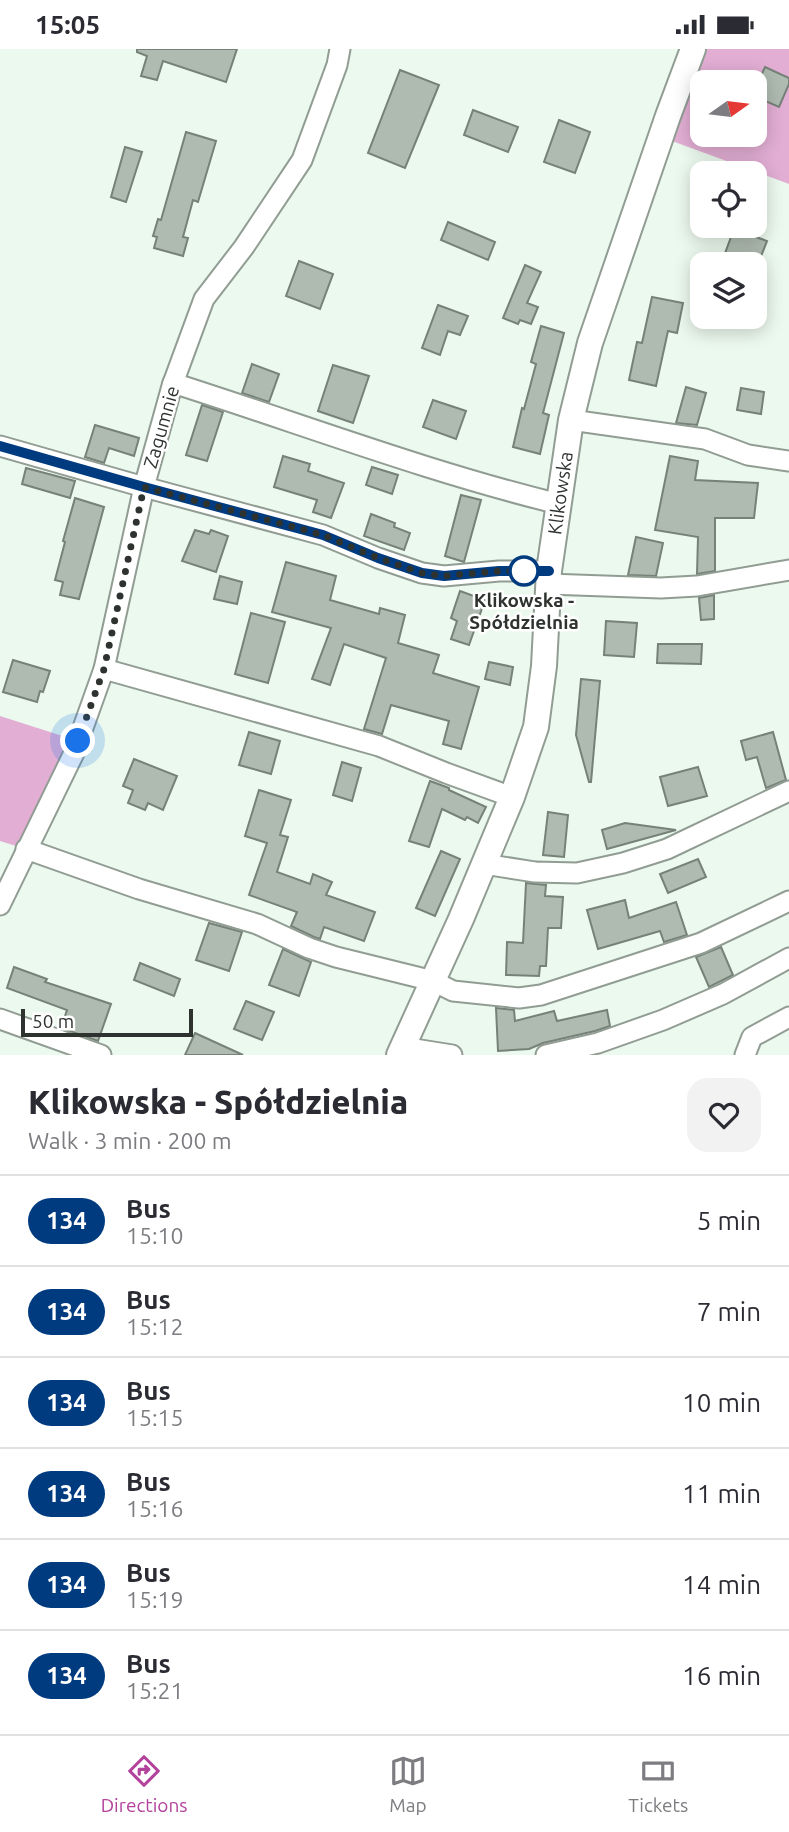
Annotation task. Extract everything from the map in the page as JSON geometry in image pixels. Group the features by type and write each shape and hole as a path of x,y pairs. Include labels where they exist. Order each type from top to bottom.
{"street":[{"name":"Zagumnie","path":"0,905 74,754 104,669 144,487 173,383 204,299 244,247 302,160 337,65 340,49"},
{"name":"Klikowska","path":"400,1051 484,864 512,797 536,727 544,666 549,577 571,420 590,342 694,49"},
{"path":"173,383 395,456 559,505"},
{"path":"571,420 705,439 748,455 789,461"},
{"path":"0,446 323,535 422,573 444,576 499,571 661,587 697,586 789,570"},
{"path":"104,669 379,746 512,797"},
{"path":"484,864 535,872 576,873 623,863 667,849 789,791"},
{"path":"26,849 139,889 257,924 309,948 337,957 433,981 453,991 519,998 541,995 701,943 789,901"},
{"path":"546,1055 598,1043 663,1020 723,994 789,958"},
{"path":"745,1055 752,1037 789,1017"},
{"path":"0,1019 101,1055"},
{"path":"400,1051 452,1055"}],"shaded area":[{"path":"693,49 789,49 789,184 767,176 767,161 726,161 661,137"},
{"path":"0,716 78,741 26,849 0,841"}],"building":[{"path":"137,49 237,49 226,82 163,61 157,80 141,76 147,56 137,52"},
{"path":"765,67 789,78 779,107 767,102 767,70 764,70"},
{"path":"400,70 439,85 405,168 368,153"},
{"path":"473,110 518,127 508,152 464,135"},
{"path":"559,120 590,132 575,173 544,162"},
{"path":"186,132 216,141 198,202 193,200 183,237 188,238 183,256 154,248 157,237 153,236 158,219 161,220"},
{"path":"125,147 142,152 126,202 111,197"},
{"path":"448,222 495,242 488,260 441,240"},
{"path":"731,238 759,238 767,241 763,252 725,252"},
{"path":"299,261 333,274 320,309 286,296"},
{"path":"525,265 541,272 527,303 538,307 531,324 520,320 518,324 503,318"},
{"path":"652,297 683,303 677,333 668,331 656,386 629,380 637,342 642,343"},
{"path":"438,305 468,316 460,335 448,331 440,355 422,348"},
{"path":"541,326 564,333 543,413 549,415 540,454 513,447 536,364 531,362"},
{"path":"252,364 279,374 269,402 242,393"},
{"path":"333,365 369,376 353,423 318,411"},
{"path":"686,387 706,393 697,425 676,423"},
{"path":"741,388 764,392 761,414 737,410"},
{"path":"433,400 466,411 456,439 423,427"},
{"path":"202,405 223,412 207,461 186,455"},
{"path":"95,425 139,438 134,456 109,448 104,463 85,457"},
{"path":"283,456 310,464 308,471 344,483 331,518 313,512 317,500 274,487"},
{"path":"670,456 698,461 695,480 758,483 754,518 715,518 715,571 697,574 698,537 655,530"},
{"path":"372,467 398,475 392,494 366,485"},
{"path":"26,468 75,481 70,498 22,484"},
{"path":"461,495 481,500 464,562 445,556"},
{"path":"75,498 104,507 79,599 60,595 63,582 55,580"},
{"path":"371,514 395,523 394,527 410,533 404,550 364,536"},
{"path":"195,530 209,534 211,530 228,536 216,572 182,561"},
{"path":"636,537 663,543 656,576 628,575"},
{"path":"286,562 336,576 330,600 379,614 380,608 405,615 398,643 439,655 433,673 479,687 461,749 443,744 449,721 391,705 382,734 364,729 386,658 344,644 330,685 312,679 331,628 272,612"},
{"path":"220,576 242,582 237,604 214,599"},
{"path":"460,591 485,600 469,645 451,639 457,621 451,618"},
{"path":"714,595 714,619 701,620 699,598"},
{"path":"251,613 285,622 268,683 235,674"},
{"path":"606,621 637,623 634,657 604,655"},
{"path":"658,644 702,644 701,664 657,663"},
{"path":"13,660 50,671 37,702 3,692"},
{"path":"489,662 513,667 510,685 485,679"},
{"path":"581,679 600,681 591,782 576,735"},
{"path":"249,732 280,741 271,774 239,765"},
{"path":"773,732 786,780 766,788 757,757 746,760 741,741"},
{"path":"134,759 177,776 163,810 148,803 145,810 128,803 133,790 123,786"},
{"path":"342,762 361,768 352,801 333,795"},
{"path":"698,767 707,796 668,806 660,777"},
{"path":"430,781 486,807 478,823 442,809 429,847 409,841"},
{"path":"259,790 291,800 280,835 288,837 277,872 310,884 313,874 332,882 326,895 375,912 364,941 324,927 320,939 314,937 291,926 297,912 249,895 267,843 245,836"},
{"path":"548,812 568,815 564,857 543,855"},
{"path":"625,823 676,830 607,849 602,830"},
{"path":"441,851 460,859 435,916 416,908"},
{"path":"698,859 706,877 668,893 660,874"},
{"path":"526,883 546,885 545,896 563,897 561,928 548,928 546,966 540,966 539,976 506,975 507,942 523,943"},
{"path":"625,900 629,918 676,902 687,935 664,942 660,931 598,949 587,910"},
{"path":"209,923 242,932 229,971 196,960"},
{"path":"721,947 733,975 709,987 696,957"},
{"path":"283,949 311,962 299,996 269,985"},
{"path":"140,963 180,979 174,996 134,980"},
{"path":"14,967 47,979 45,982 111,1004 98,1041 61,1028 67,1010 7,988"},
{"path":"246,1001 274,1012 262,1040 234,1029"},
{"path":"496,1008 514,1010 515,1021 554,1011 557,1021 607,1010 610,1026 529,1049 498,1051"},
{"path":"195,1033 243,1055 185,1055"}],"bus line":[{"name":"134","path":"0,446 323,535 422,573 444,576 499,571 549,571"}],"place":[{"name":"Klikowska - Spółdzielnia","path":"524,571"}],"route":[{"path":"78,741 104,669 144,487 323,535 422,573 444,576 530,571 524,571"}]}
